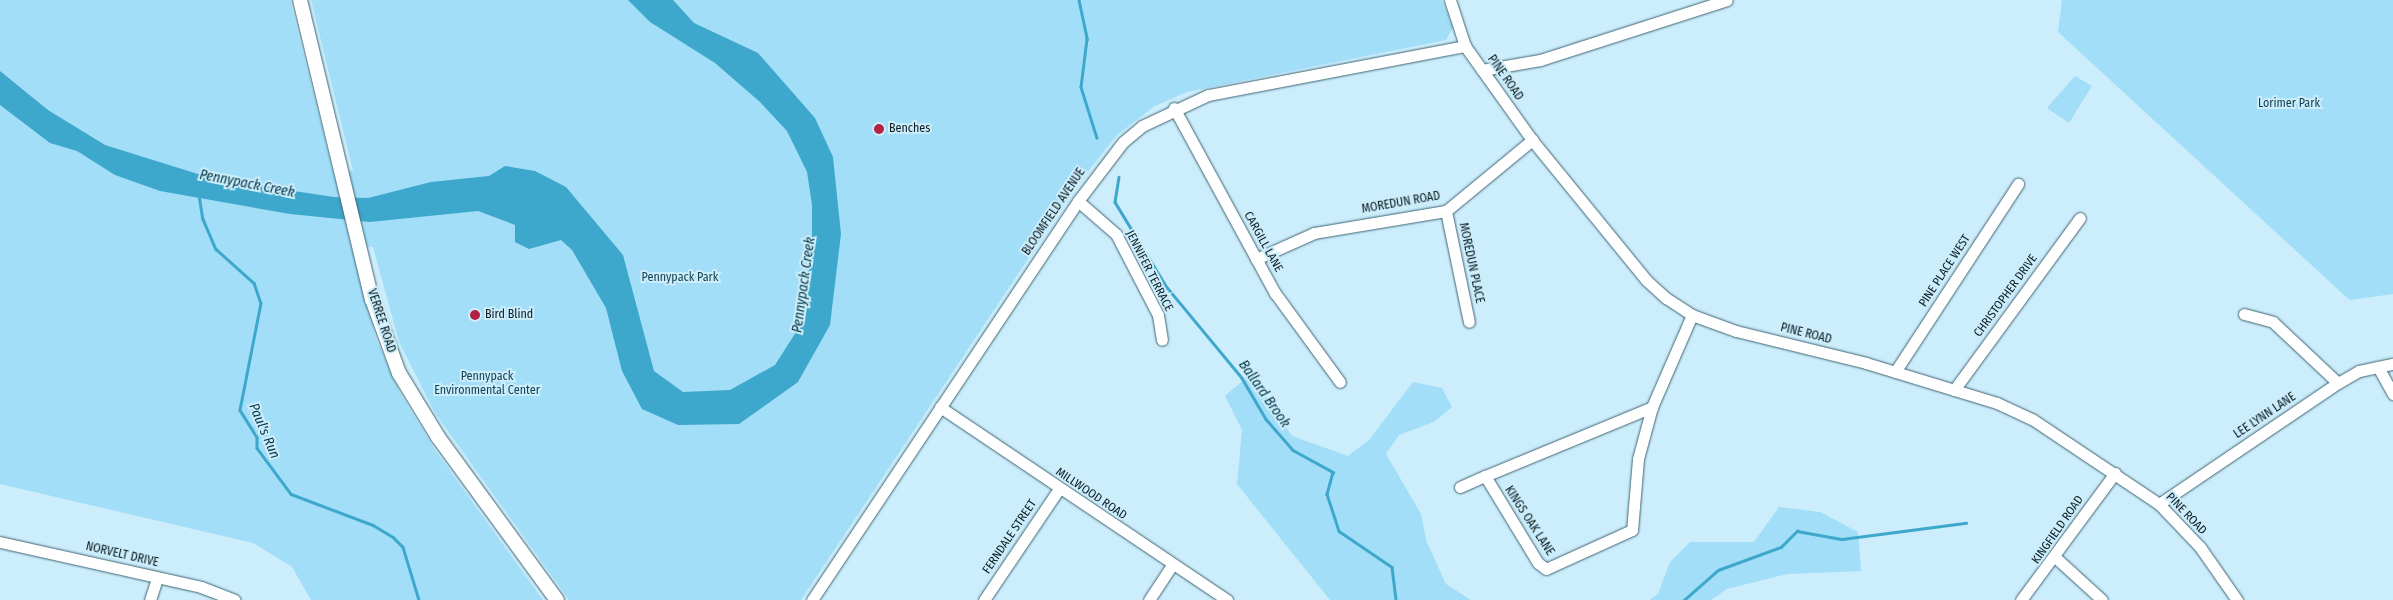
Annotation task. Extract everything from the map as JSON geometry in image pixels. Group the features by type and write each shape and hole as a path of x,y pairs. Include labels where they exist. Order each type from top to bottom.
{"main road":[{"name":"VERREE ROAD","path":"300,0 358,238 385,339 416,404 557,600"}],"street":[{"name":"PINE ROAD","path":"1450,0 1465,46 1532,140 1646,280 1692,315 1954,390 2032,419 2159,504 2216,567 2237,600"},
{"path":"1482,70 1540,60 1727,0"},
{"name":"BLOOMFIELD AVENUE","path":"812,600 1078,201 1123,142 1174,108 1246,87 1465,46"},
{"name":"CARGILL LANE","path":"1174,108 1256,259 1340,382"},
{"name":"MOREDUN ROAD","path":"1256,259 1314,233 1446,211 1532,140"},
{"name":"PINE PLACE WEST","path":"1895,372 2018,184"},
{"name":"JENNIFER TERRACE","path":"1078,201 1116,234 1158,315 1162,340"},
{"name":"MOREDUN PLACE","path":"1446,211 1469,322"},
{"name":"CHRISTOPHER DRIVE","path":"1954,390 2080,218"},
{"path":"2244,314 2273,322 2338,383"},
{"name":"KINGS OAK LANE","path":"1485,476 1538,564 1546,569 1567,564 1632,530 1637,467 1652,407 1692,315"},
{"name":"LEE LYNN LANE","path":"2159,504 2338,383 2378,367 2393,364"},
{"path":"2378,367 2393,394"},
{"name":"MILLWOOD ROAD","path":"940,407 1172,565 1227,600"},
{"name":"KINGS OAK LANE","path":"1460,487 1652,407"},
{"name":"KINGFIELD ROAD","path":"2021,600 2056,558 2115,473"},
{"name":"FERNDALE STREET","path":"984,600 1059,488"},
{"name":"NORVELT DRIVE","path":"0,542 157,578 235,600"},
{"path":"2056,558 2102,600"},
{"path":"1149,600 1172,565"},
{"path":"150,600 157,578"}],"green space":[{"name":"Pennypack Park","path":"0,0 290,0 332,168 353,171 311,0 1442,0 1453,27 1446,40 1187,92 1155,106 1117,135 1078,184 801,600 569,600 435,413 399,342 373,247 352,244 376,339 400,393 435,450 543,600 311,600 292,567 253,543 0,484"},
{"name":"Lorimer Park","path":"2062,0 2393,0 2393,294 2350,300 2343,294 2058,32"},
{"path":"2075,76 2092,86 2069,123 2047,108"},
{"path":"1251,374 1292,436 1348,456 1369,440 1413,382 1442,388 1452,407 1434,422 1399,435 1386,454 1421,514 1426,540 1446,584 1471,600 1330,600 1237,484 1242,430 1225,396"},
{"path":"1779,507 1820,512 1858,532 1861,571 1787,574 1727,589 1711,600 1649,600 1658,594 1670,562 1690,542 1754,542"}],"water":[{"name":"Pennypack Creek","path":"628,0 673,0 694,23 758,53 815,118 833,157 841,234 830,325 798,382 739,424 678,425 642,409 622,371 606,308 572,250 561,240 529,249 515,242 515,225 478,211 370,222 290,214 160,191 115,175 77,151 50,143 0,105 0,71 48,110 105,145 214,179 334,197 368,198 431,182 489,176 505,166 535,171 566,187 623,255 654,371 683,392 730,390 775,365 796,332 812,254 812,205 807,172 787,131 760,102 715,63 650,22"}],"waterway":[{"name":"Ballard Brook","path":"1079,0 1087,39 1081,87 1097,138"},
{"name":"Ballard Brook","path":"1119,177 1115,202 1166,286 1242,378 1266,419 1293,450 1333,472 1327,494 1339,531 1392,567 1396,600"},
{"name":"Paul's Run","path":"199,195 203,219 216,249 254,283 261,303 240,410 257,437 257,448 291,494 373,525 393,537 403,547 419,600"},
{"path":"1684,600 1718,570 1781,547 1797,531 1842,539 1966,523"}],"place":[{"name":"Benches","path":"879,129"},
{"name":"Bird Blind","path":"475,315"}],"park label":[{"name":"Pennypack Environmental Center","path":"487,384"}]}
